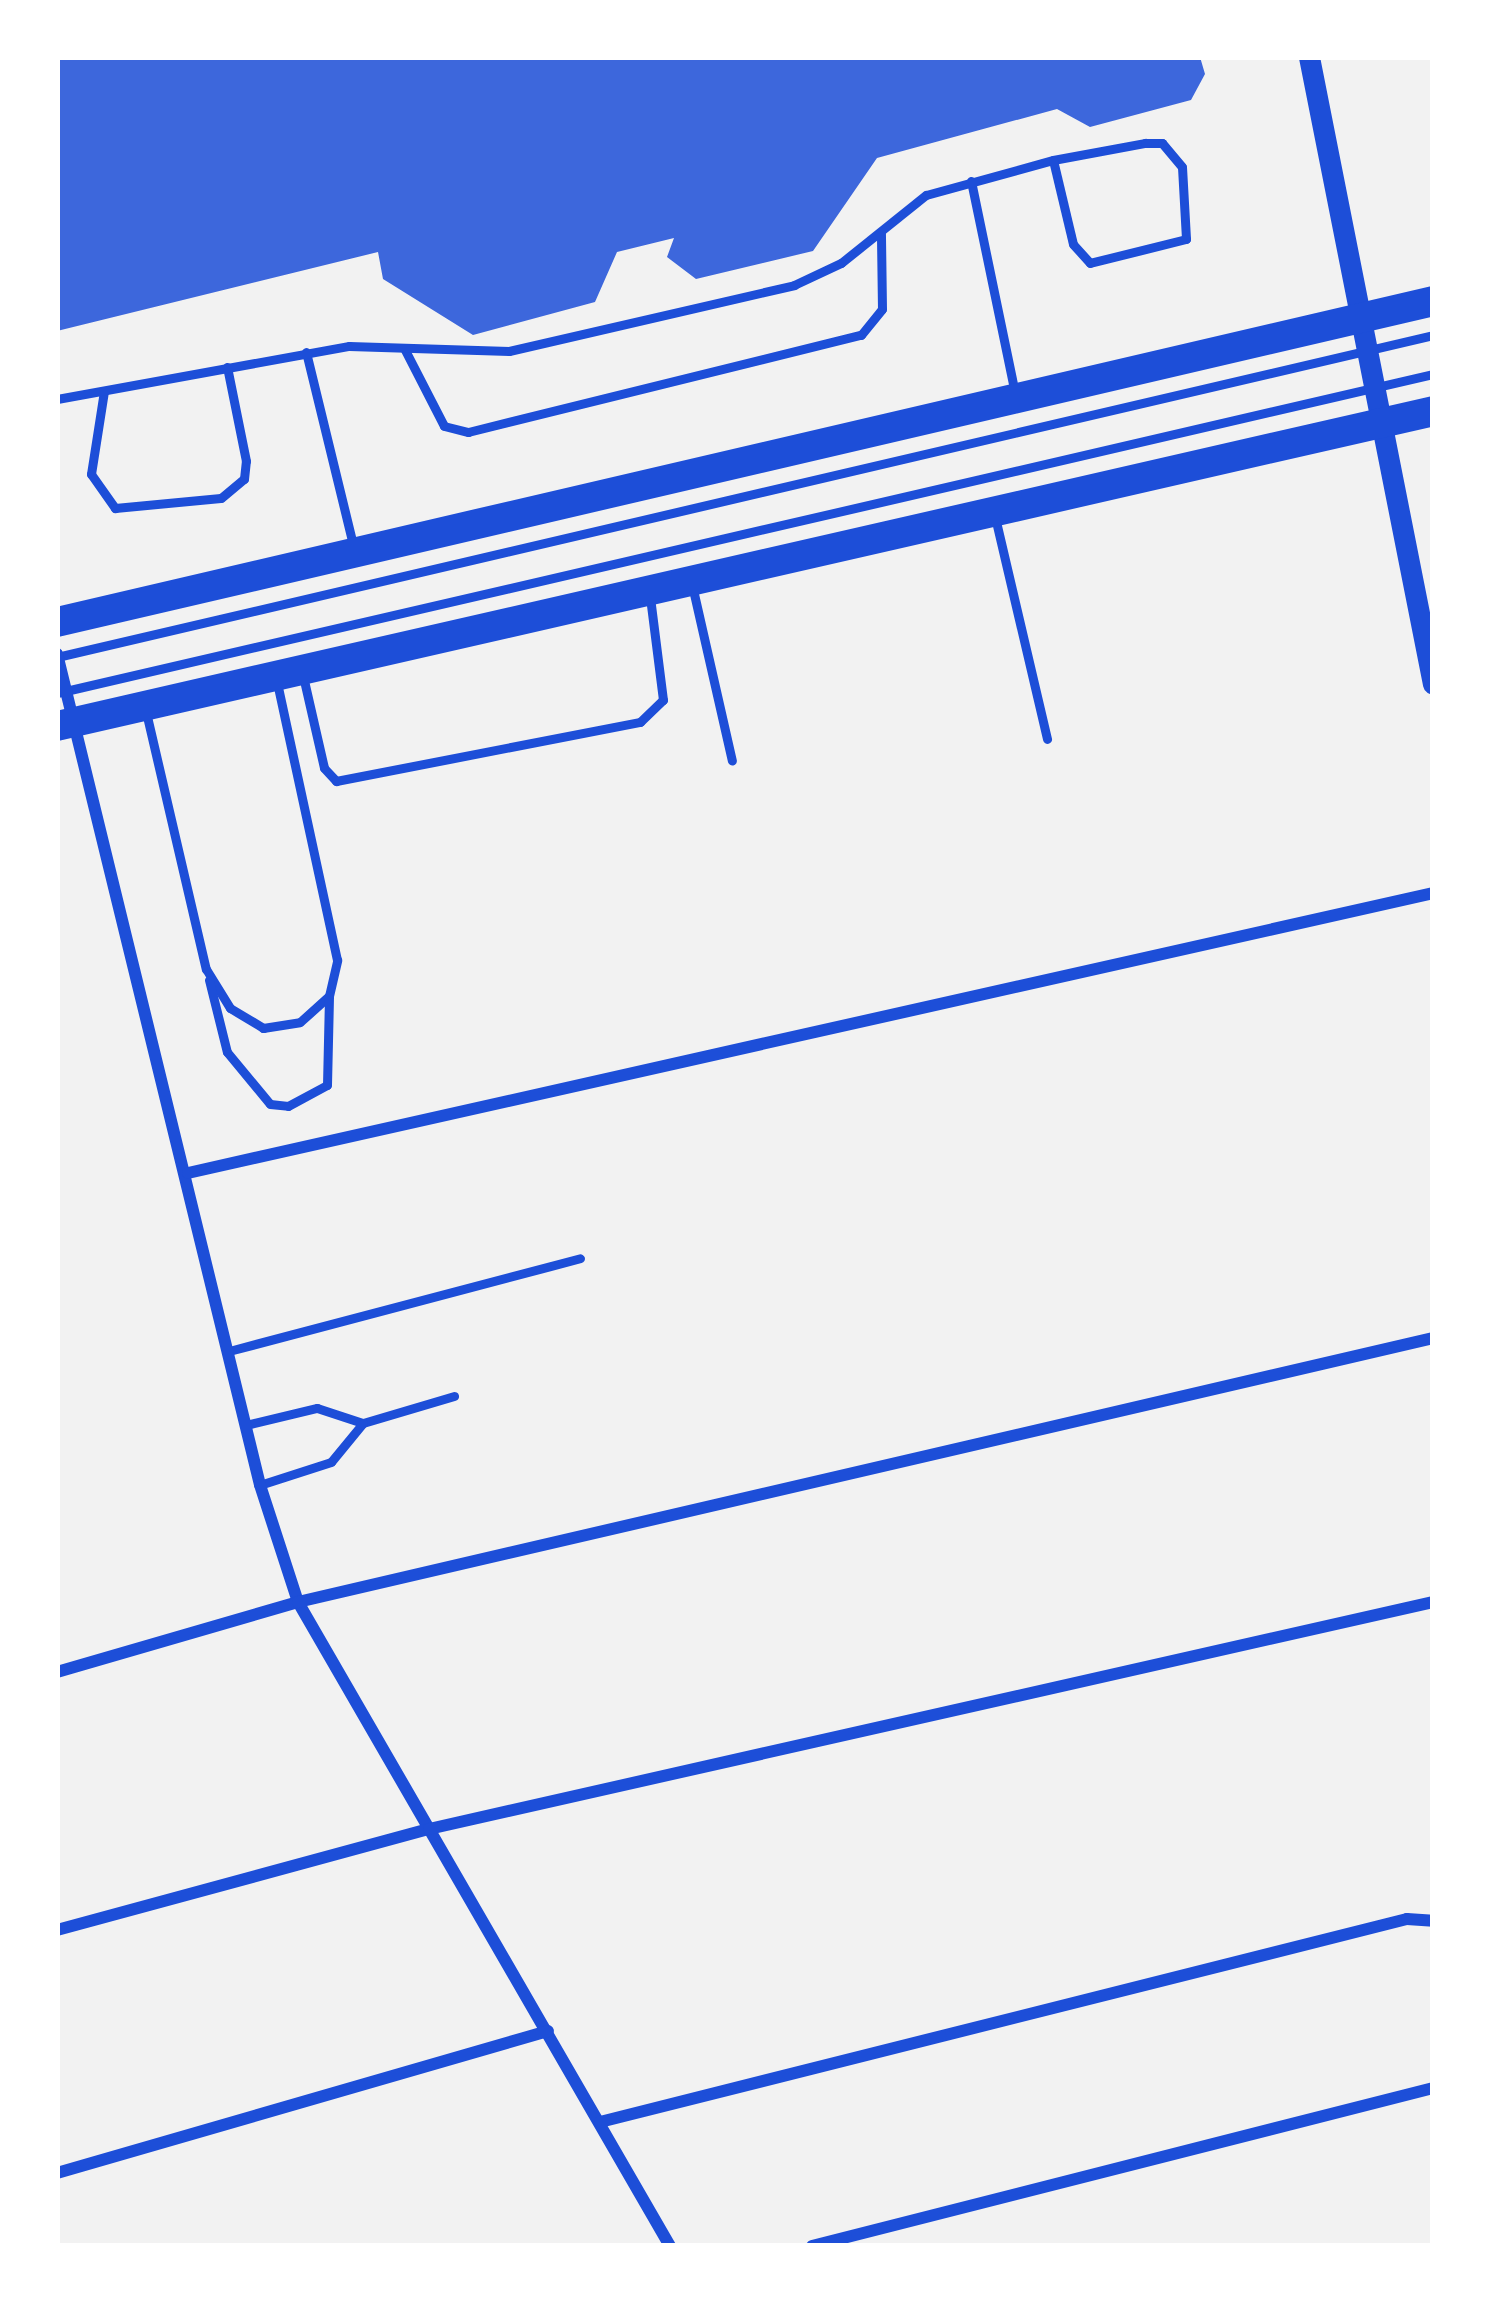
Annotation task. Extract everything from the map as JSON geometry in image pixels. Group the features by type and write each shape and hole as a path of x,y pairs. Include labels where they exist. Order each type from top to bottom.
{"main road":[{"path":"57,622 356,556 1016,394 1359,337 1433,301"},
{"path":"67,723 1433,411"}],"street":[{"path":"1309,57 1359,337 1433,684"},
{"path":"57,656 67,723 188,1173 260,1485 298,1602 670,2246"},
{"path":"188,1173 1433,893"},
{"path":"57,1672 298,1602 1433,1338"},
{"path":"57,1930 429,1829 1433,1602"},
{"path":"600,2122 1407,1919 1433,1921"},
{"path":"57,2173 548,2031"},
{"path":"812,2246 1433,2088"}],"lane":[{"path":"57,399 306,352 509,351 794,285 881,232 926,195 1053,160 1162,143 1182,167 1186,239 1090,263 1073,244 1053,160"},
{"path":"970,181 1016,394"},
{"path":"404,350 444,426 468,433 861,335 882,309 881,232"},
{"path":"57,656 1359,337 1433,335"},
{"path":"306,352 356,556"},
{"path":"104,392 90,453 100,494 135,512 221,498 244,479 246,461 227,367"},
{"path":"62,692 1433,374"},
{"path":"994,513 1047,740"},
{"path":"691,583 732,761"},
{"path":"289,675 324,768 336,781 640,722 663,700 650,592"},
{"path":"144,707 226,1052 270,1104 288,1106 327,1085 328,996 337,960 289,675"},
{"path":"206,969 230,1008 263,1028 300,1022 328,996"},
{"path":"229,1351 580,1258"},
{"path":"260,1485 331,1462 363,1423 454,1396"},
{"path":"246,1425 317,1408 363,1423"}],"building":[{"path":"57,57 1200,57 1205,74 1191,100 1090,127 1057,109 877,158 813,251 696,279 667,257 674,238 617,252 595,302 473,335 383,279 378,252 57,331"}]}
